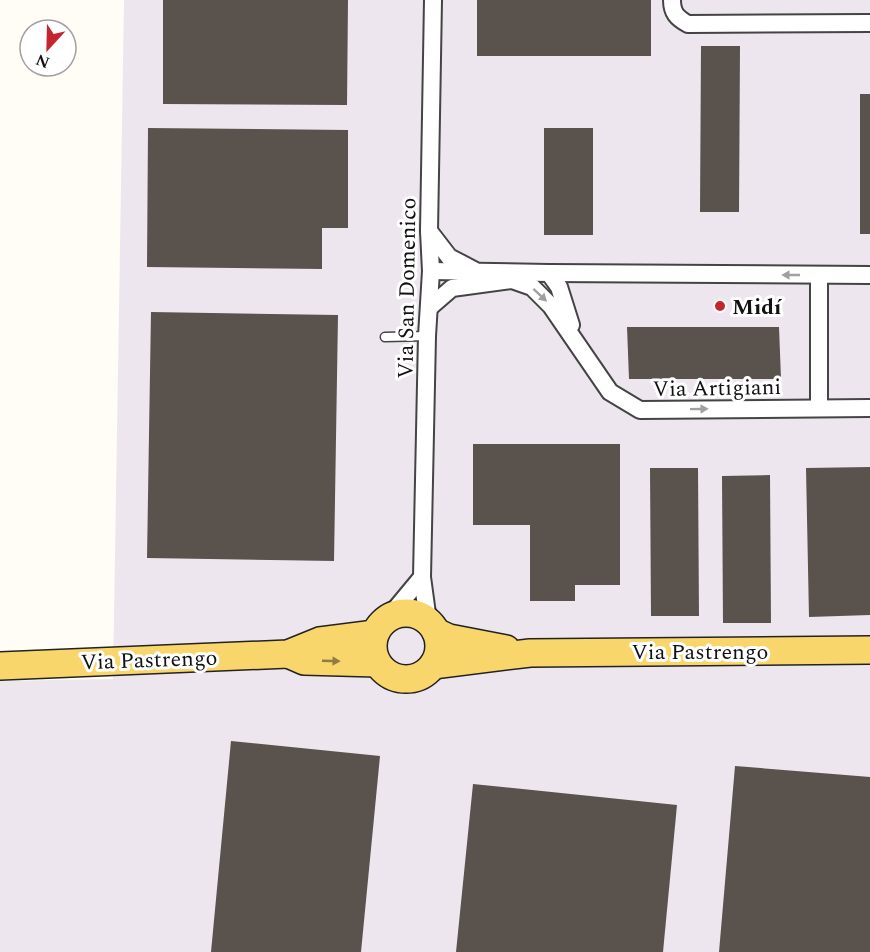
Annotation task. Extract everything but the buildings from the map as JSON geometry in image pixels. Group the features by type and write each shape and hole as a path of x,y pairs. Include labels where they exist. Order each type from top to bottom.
{"main road":[{"path":"398,613 410,613 432,626 439,643 438,655 433,665 425,673 415,678 393,677 377,663 373,653 381,626 398,613"},
{"name":"Via Pastrengo","path":"4,664 288,654 320,641 381,626"},
{"name":"Via Pastrengo","path":"432,626 449,638 530,653"},
{"name":"Via Pastrengo","path":"433,665 530,653 870,650"},
{"name":"Via Pastrengo","path":"288,654 304,661 377,663"}],"street":[{"name":"Via San Domenico","path":"432,626 422,577 427,336 431,271 429,231 433,0"},
{"path":"672,0 672,8 677,18 688,24 870,23"},
{"path":"429,231 449,257 480,273"},
{"path":"431,271 870,275"},
{"name":"Via Artigiani","path":"549,273 559,287 576,340"},
{"path":"819,275 819,408"},
{"name":"Via Artigiani","path":"430,307 452,288 512,280 532,287 542,296 576,340 610,392 640,410 870,408"},
{"path":"381,626 422,577"}],"lane":[{"path":"385,338 427,336"}],"shaded area":[{"path":"124,0 870,0 870,952 0,952 0,681 113,679"}],"place":[{"name":"Midí","path":"720,306"}]}
